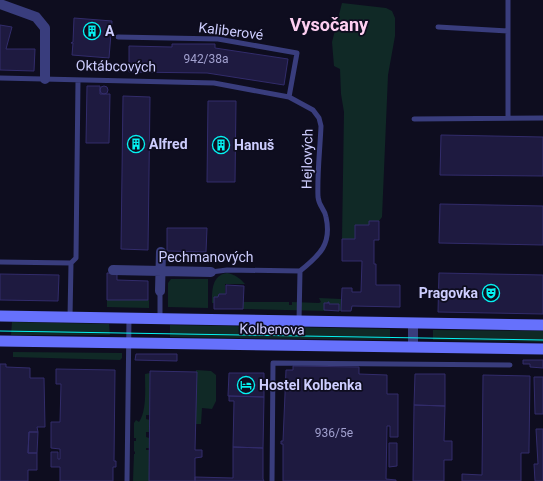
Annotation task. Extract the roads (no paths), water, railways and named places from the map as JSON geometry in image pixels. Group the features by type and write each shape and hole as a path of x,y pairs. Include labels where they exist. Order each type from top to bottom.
{"main road":[{"name":"Kolbenova","path":"0,316 543,325"},
{"name":"Kolbenova","path":"0,341 543,349"}],"street":[{"path":"0,4 36,17 45,28 44,79"},
{"path":"160,291 161,252"},
{"name":"Pechmanových","path":"114,270 211,272"},
{"path":"413,323 413,346"}],"lane":[{"path":"508,0 508,118"},
{"path":"438,27 508,31"},
{"name":"Kaliberové","path":"118,37 218,39 297,53 289,97"},
{"name":"Oktábcových","path":"0,78 214,83 289,97"},
{"path":"70,317 71,263 76,258 78,80"},
{"name":"Hejlových","path":"289,97 312,110 319,118 321,126 318,186 319,204 326,215 328,232 324,248 313,261 300,271"},
{"path":"414,118 543,118"},
{"path":"0,262 71,263"},
{"name":"Pechmanových","path":"211,272 227,270 300,271"},
{"path":"299,321 300,271"},
{"path":"160,291 160,319"},
{"path":"127,481 129,318"},
{"path":"272,481 272,363 510,365"}],"tram line":[{"path":"0,331 543,340"}],"place":[{"name":"A","path":"92,31"},
{"name":"Alfred","path":"136,144"},
{"name":"Hanuš","path":"221,145"},
{"name":"Pragovka","path":"491,293"},
{"name":"Hostel Kolbenka","path":"246,385"}],"district":[{"name":"Vysočany","path":"329,24"}]}
